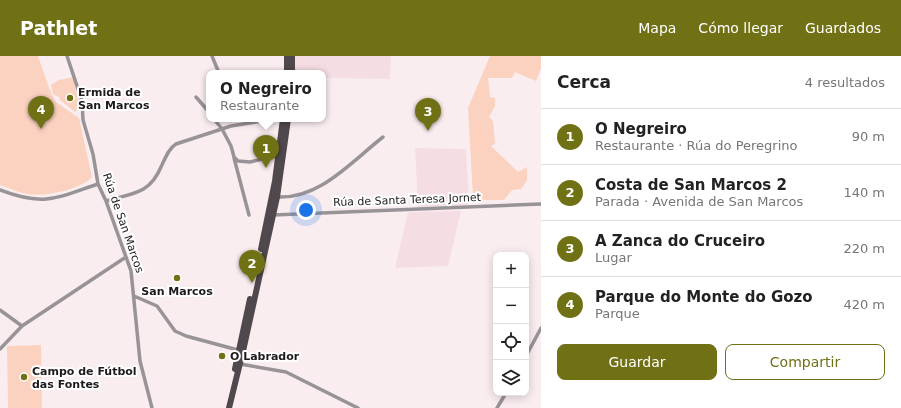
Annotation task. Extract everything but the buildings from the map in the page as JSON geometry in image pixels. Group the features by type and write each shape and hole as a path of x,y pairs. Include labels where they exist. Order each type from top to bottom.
{"main road":[{"path":"287,56 287,70"},
{"path":"292,56 292,70"},
{"path":"228,408 240,364 277,197 282,152 283,122"},
{"path":"228,408 238,350 287,122"},
{"path":"258,260 270,218 273,215 272,210 276,190 275,181"},
{"path":"234,373 240,364 238,350"}],"street":[{"name":"Rúa de San Marcos","path":"67,56 82,101 83,115 98,184 106,201 131,271 140,361 152,408"},
{"path":"212,56 218,70"},
{"path":"196,97 206,109"},
{"path":"216,122 231,146 249,215"},
{"path":"106,201 135,194 151,183 156,178 169,150 176,144 222,129 251,122"},
{"path":"277,197 302,194 337,176 383,137"},
{"path":"234,157 238,161 245,163 282,152"},
{"path":"0,190 19,197 41,200 54,199 98,184"},
{"name":"Rúa de Santa Teresa Jornet","path":"273,215 541,204"},
{"path":"0,349 22,326 126,257"},
{"path":"134,296 157,306 175,331 186,336 238,350"},
{"path":"0,310 22,326"},
{"path":"529,350 541,328"},
{"path":"240,364 286,372 358,408"},
{"path":"497,408 504,396"}],"shaded area":[{"path":"0,56 38,56 51,93 56,102 79,118 92,177 86,182 61,192 34,195 0,185"},
{"path":"294,56 391,56 390,79 326,78 326,70 294,70"},
{"path":"490,56 541,56 541,68 536,81 515,72 512,78 488,78 490,97 495,98 495,106 489,117 493,121 495,144 491,146 518,172 527,167 527,181 521,189 512,190 504,200 476,200 473,197 468,108"},
{"path":"73,77 80,107 75,112 60,100 59,97 53,94 51,85 59,80"},
{"path":"415,148 466,149 469,202 467,205 418,207"},
{"path":"461,211 448,266 395,268 408,212"},
{"name":"Campo de Fútbol das Fontes","path":"41,345 42,408 8,408 7,346"}],"place":[{"name":"Ermida de San Marcos","path":"70,98"},
{"name":"Parque do Monte do Gozo","path":"41,129"},
{"name":"A Zanca do Cruceiro","path":"428,131"},
{"name":"O Negreiro","path":"266,168"},
{"name":"San Marcos","path":"177,278"},
{"name":"Costa de San Marcos 2","path":"252,283"},
{"name":"O Labrador","path":"222,356"},
{"name":"Campo de Fútbol das Fontes","path":"24,377"}]}
